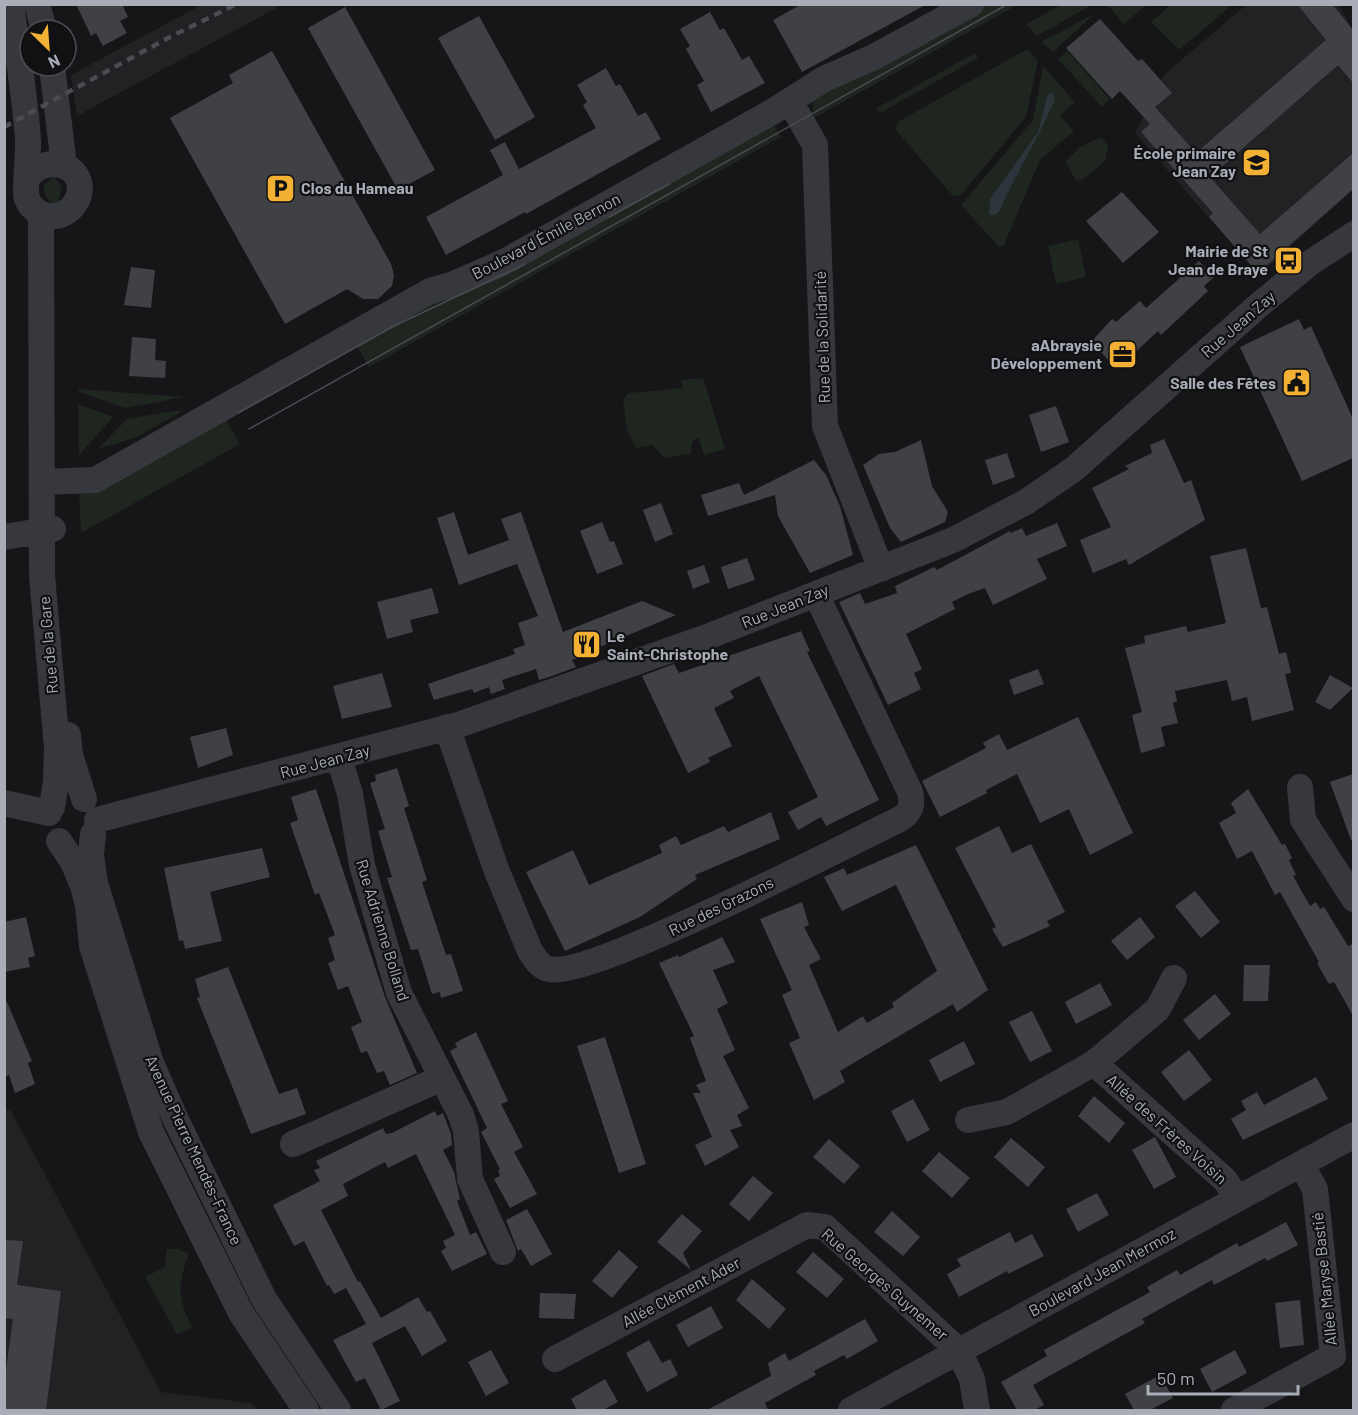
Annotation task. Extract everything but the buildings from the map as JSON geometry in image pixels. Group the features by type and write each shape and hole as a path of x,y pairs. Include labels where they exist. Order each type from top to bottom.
{"street":[{"path":"11,4 26,116 28,202 50,215"},
{"name":"Boulevard Émile Bernon","path":"47,482 95,480 430,291 454,284 504,262 790,101 824,79 874,57 971,4"},
{"name":"Rue de la Gare","path":"51,810 56,781 57,748 42,576 47,530 48,242 50,215 72,207 79,192 75,176 64,166 53,78"},
{"name":"Rue de la Solidarité","path":"790,101 815,145 825,426 881,568"},
{"path":"28,177 33,171 48,163 64,166"},
{"name":"Rue Jean Zay","path":"91,818 339,758 447,728 651,658 953,540 1026,502 1074,469 1257,306 1310,263 1353,234"},
{"path":"4,537 47,530"},
{"name":"Rue de la Gare","path":"47,530 54,580 69,747 91,818"},
{"name":"Rue des Grazons","path":"447,728 496,869 530,951 538,963 547,969 567,968 643,943 900,819 909,812 912,800 910,792 816,594"},
{"name":"Rue Adrienne Bolland","path":"339,758 350,794 362,865 399,993 442,1078 465,1131 470,1179 503,1252"},
{"path":"1300,787 1303,820 1353,899"},
{"path":"63,798 91,818 82,843 67,845 59,842 49,829 51,810 63,798"},
{"path":"4,803 51,810"},
{"name":"Avenue Pierre Mendès-France","path":"91,818 94,883 151,1063 176,1120 264,1299 338,1410"},
{"name":"Avenue Pierre Mendès-France","path":"59,842 73,862 82,886 88,905 92,946 151,1132 241,1313 297,1406"},
{"name":"Allée des Frères Voisin","path":"968,1120 1007,1112 1094,1064 1158,1009 1174,978"},
{"name":"Allée des Frères Voisin","path":"1094,1064 1225,1180 1237,1198"},
{"path":"293,1144 442,1078"},
{"name":"Boulevard Jean Mermoz","path":"850,1410 1353,1135"},
{"name":"Allée Maryse Bastié","path":"1234,1410 1333,1356 1315,1189 1301,1164"},
{"name":"Rue Georges Guynemer","path":"807,1225 825,1227 959,1351"},
{"name":"Allée Clément Ader","path":"555,1359 807,1225"},
{"path":"959,1351 972,1379 977,1410"}],"shaded area":[{"path":"203,4 282,5 77,116 71,78 78,78 78,71"},
{"path":"1108,4 1146,5 1124,24"},
{"path":"1172,4 1232,5 1179,50 1151,22"},
{"path":"983,5 1017,5 814,118 812,100"},
{"path":"1061,5 1086,5 1088,7 1037,36 1026,24"},
{"name":"École primaire Jean Zay","path":"1246,5 1339,5 1353,31 1353,190 1259,275 1135,133 1164,75"},
{"path":"1094,14 1053,52 1041,42"},
{"path":"1027,49 1038,61 1026,117 961,195 953,196 896,130 898,122"},
{"path":"1067,51 1110,99 1102,107 1058,59"},
{"path":"975,53 978,58 880,113 877,108"},
{"path":"1043,66 1075,102 1060,116 1074,131 1040,160 1004,245 999,247 961,205 1033,120"},
{"path":"1052,93 1055,99 1049,113 999,212 989,215 990,199 1038,132 1048,94"},
{"path":"772,121 781,137 369,367 355,343"},
{"path":"1101,137 1108,146 1105,161 1082,180 1076,180 1065,162 1080,147"},
{"path":"54,176 62,187 58,203 51,204 45,195 43,186"},
{"path":"1078,239 1086,277 1056,284 1048,246"},
{"path":"703,378 725,449 704,455 699,438 693,441 690,454 664,458 653,445 636,448 627,430 623,399 629,393 683,388 681,380"},
{"path":"79,389 184,397 125,408 79,392"},
{"path":"78,404 113,417 79,455"},
{"path":"180,410 181,412 135,438 98,449 127,419"},
{"path":"223,414 240,444 81,533 79,487"},
{"path":"10,1109 161,1392 251,1403 258,1410 5,1410 4,1111"},
{"path":"167,1249 178,1249 189,1254 182,1274 181,1291 184,1308 192,1328 177,1334 145,1277 165,1267"}],"tram line":[{"path":"249,429 1008,4"},
{"path":"609,217 669,184"},
{"path":"238,413 394,326 525,264"}],"railway":[{"path":"4,127 170,37 237,4"}],"place":[{"name":"École primaire Jean Zay","path":"1257,162"},
{"name":"Clos du Hameau","path":"280,188"},
{"name":"Mairie de St Jean de Braye","path":"1289,260"},
{"name":"aAbraysie Développement","path":"1123,354"},
{"name":"Salle des Fêtes","path":"1297,383"},
{"name":"Le Saint-Christophe","path":"586,645"}]}
